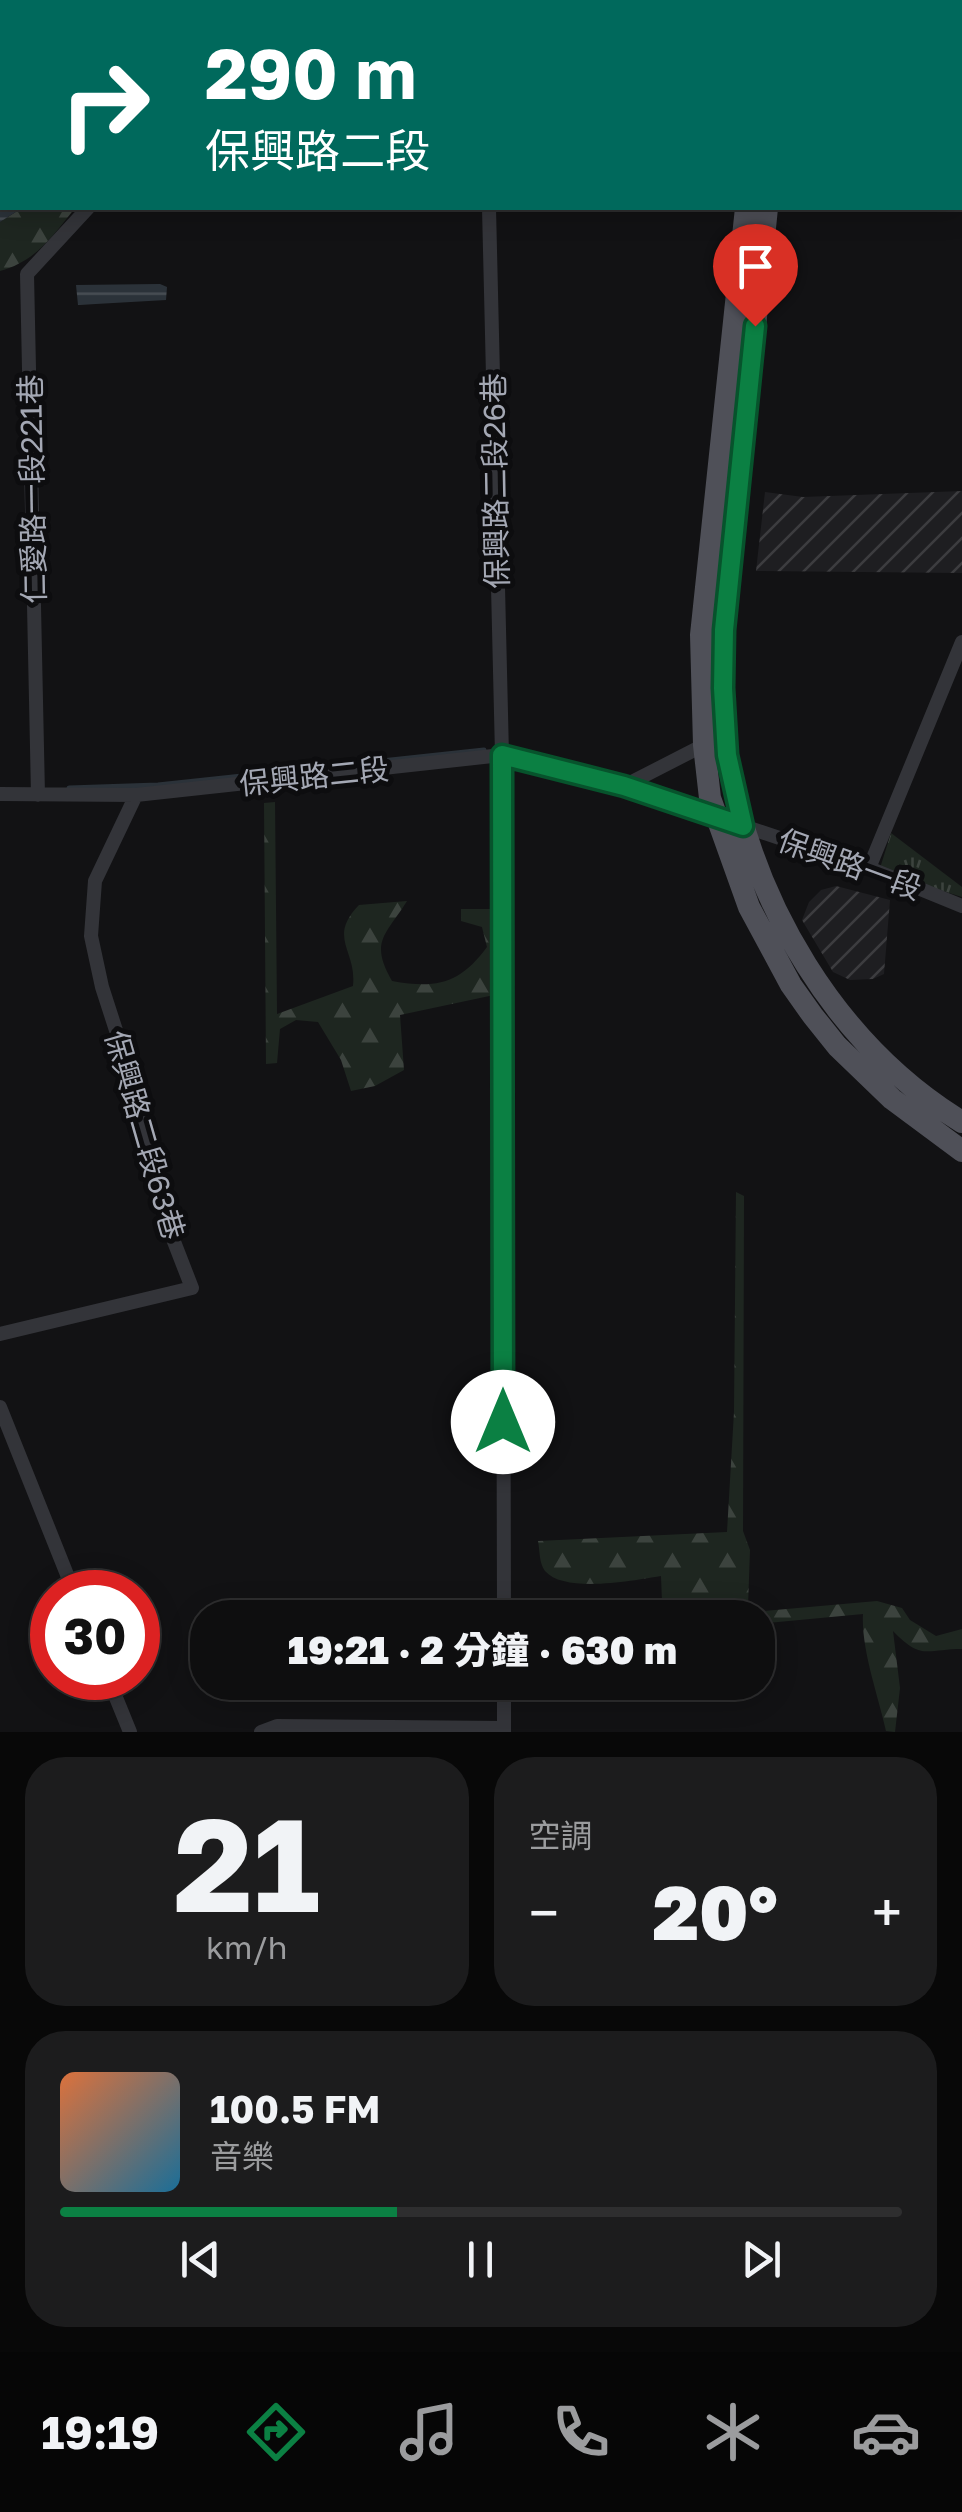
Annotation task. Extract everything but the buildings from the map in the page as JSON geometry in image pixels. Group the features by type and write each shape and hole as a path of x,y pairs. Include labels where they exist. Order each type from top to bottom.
{"main road":[{"path":"746,210 701,635 704,745 715,819 749,908 791,985 813,1016 837,1046 892,1099 962,1150"},
{"path":"767,210 724,630 727,755 743,826 801,956 829,1000 895,1071 936,1106 962,1122"}],"street":[{"name":"仁愛路一段221巷","path":"38,795 27,274 86,210"},
{"name":"保興路二段26巷","path":"489,210 502,755 504,1600"},
{"path":"869,868 962,642"},
{"path":"624,786 704,745"},
{"name":"保興路二段","path":"0,794 136,796 502,755 624,786"},
{"name":"保興路一段","path":"624,786 869,868 962,906"},
{"name":"保興路二段63巷","path":"0,1334 192,1288 166,1221 143,1114 102,987 91,936 95,881 136,796"},
{"path":"0,1407 65,1570"},
{"path":"117,1700 130,1732"},
{"path":"261,1732 277,1726 504,1730 504,1700"}],"shaded area":[{"path":"0,210 19,210 0,222"},
{"path":"76,285 167,287 166,300 78,305"},
{"path":"962,491 962,573 756,571 765,492 803,497"},
{"path":"836,886 890,900 884,974 873,979 850,980 833,972 802,920 809,902 821,890"}],"green space":[{"path":"19,210 73,210 33,254 0,271 0,222"},
{"path":"275,802 277,1014 353,986 344,936 350,916 359,905 407,901 383,939 385,967 392,981 434,984 457,976 487,947 482,927 461,921 461,909 490,909 499,905 494,995 400,1015 404,1070 375,1086 351,1091 341,1060 318,1022 296,1020 280,1029 277,1063 266,1064 264,803"},
{"path":"891,833 962,887 962,897 883,872 881,865"},
{"path":"736,1192 744,1196 743,1531 750,1550 748,1600 662,1600 661,1576 584,1584 555,1578 545,1571 538,1541 727,1532 734,1412"},
{"path":"877,1601 902,1608 910,1620 936,1636 962,1629 962,1649 932,1651 918,1650 893,1631 900,1688 895,1732 886,1731 867,1657 863,1614 775,1622 775,1610"}],"waterway":[{"path":"69,788 158,785 484,750"}],"route":[{"path":"503,1422 502,755 624,786 743,826 727,755 724,630 755,326"}]}
